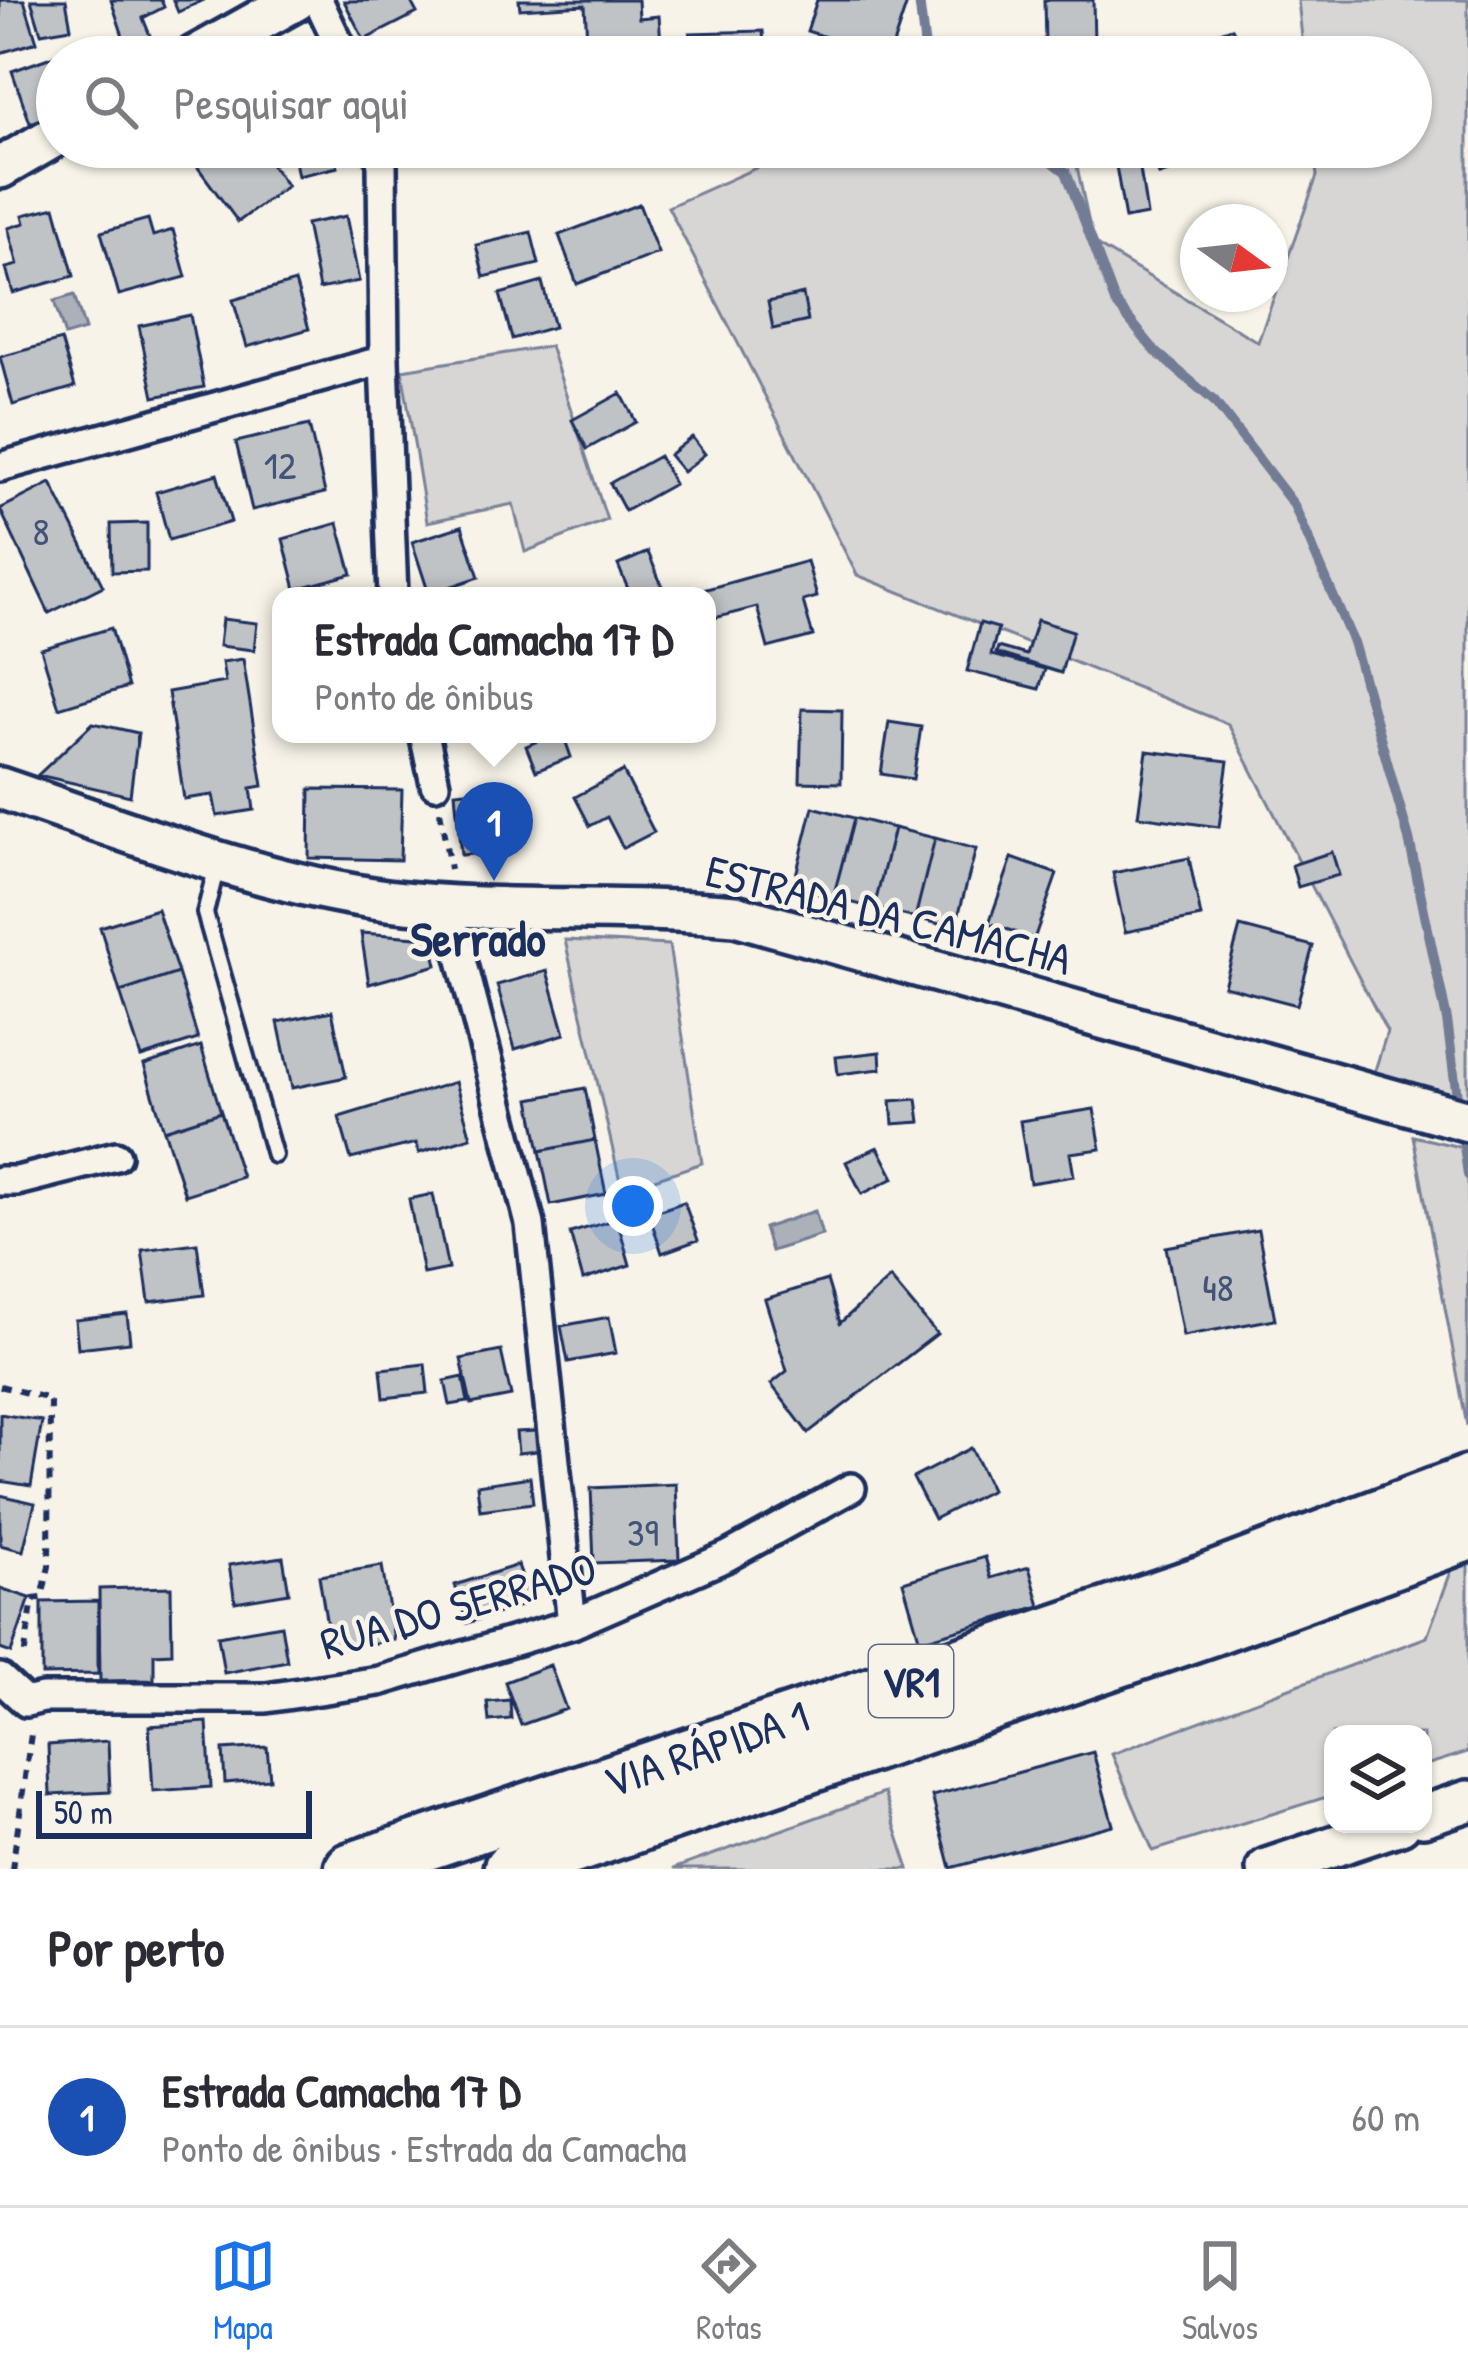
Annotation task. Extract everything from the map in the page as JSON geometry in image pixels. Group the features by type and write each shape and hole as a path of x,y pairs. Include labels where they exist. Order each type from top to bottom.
{"highway":[{"name":"VIA RÁPIDA 1","path":"351,1869 1203,1582 1468,1482"},
{"name":"VIA RÁPIDA 1","path":"510,1869 1211,1629 1468,1534"}],"street":[{"path":"232,36 296,0"},
{"path":"318,0 335,36"},
{"path":"0,168 36,147"},
{"path":"382,168 393,587"},
{"path":"0,467 384,360"},
{"path":"426,743 435,784"},
{"name":"ESTRADA DA CAMACHA","path":"0,788 218,859 309,885 382,899 452,906 674,909 735,915 1449,1117"},
{"path":"452,906 530,1224 572,1624"},
{"path":"0,1181 116,1156"},
{"name":"RUA DO SERRADO","path":"14,1717 43,1698 266,1698 379,1681 572,1624 728,1556 851,1488"},
{"path":"2,1667 14,1717"},
{"path":"1432,1813 1468,1801"},
{"path":"1267,1869 1373,1833"}],"lane":[{"path":"218,859 205,913 274,1155"}],"path":[{"path":"435,784 452,906"},
{"path":"0,1386 50,1399 49,1566 42,1598 34,1599 23,1662 2,1667"},
{"path":"12,1869 31,1732 14,1717"}],"shaded area":[{"path":"1298,0 1468,0 1468,1101 1372,1080 1387,1032 1228,724 857,575 668,207 756,168 1077,168 1093,243 1180,295 1180,312 1208,312 1258,342 1269,312 1288,312 1288,258 1316,168 1432,168 1432,36 1302,36"},
{"path":"74,295 85,330 65,336 54,301"},
{"path":"550,346 607,520 525,552 513,504 427,522 402,370"},
{"path":"565,940 669,945 702,1163 622,1190"},
{"path":"1413,1136 1468,1149 1467,1426"},
{"path":"815,1211 822,1235 771,1251 764,1228"},
{"path":"1468,1563 1468,1752 1432,1763 1432,1725 1324,1725 1324,1798 1153,1851 1112,1754 1427,1637 1452,1569"},
{"path":"884,1793 909,1869 673,1869"}],"building":[{"path":"0,0 24,0 36,42 0,53"},
{"path":"31,0 66,0 71,28 41,33"},
{"path":"111,0 161,0 164,7 143,18 150,36 123,36"},
{"path":"173,0 204,0 178,12"},
{"path":"410,0 417,13 372,36 362,36 344,1"},
{"path":"519,0 638,0 639,18 659,16 660,36 587,36 585,5 520,9"},
{"path":"817,0 908,0 896,36 823,36 807,31"},
{"path":"1044,0 1093,0 1094,36 1045,36"},
{"path":"1232,28 1235,36 1208,36"},
{"path":"763,31 763,36 690,36"},
{"path":"36,62 36,121 30,123 12,71"},
{"path":"198,168 274,168 287,186 238,222"},
{"path":"296,168 334,168 298,176"},
{"path":"1116,168 1140,168 1147,215 1125,219"},
{"path":"639,204 658,253 577,284 559,235"},
{"path":"55,207 74,276 13,293 6,268 18,265 8,228 25,223 23,215"},
{"path":"346,216 359,281 319,289 306,224"},
{"path":"148,219 153,236 173,230 186,277 119,295 101,232"},
{"path":"531,232 539,264 484,277 476,245"},
{"path":"295,282 309,329 247,347 233,300"},
{"path":"542,282 554,327 512,339 500,294"},
{"path":"803,294 808,321 773,329 768,302"},
{"path":"190,315 204,387 154,397 139,326"},
{"path":"61,340 75,387 13,405 0,357"},
{"path":"621,393 636,422 587,449 572,420"},
{"path":"309,425 325,493 252,510 236,442"},
{"path":"692,437 705,454 683,472 669,455"},
{"path":"659,456 674,484 625,511 610,483"},
{"path":"217,474 231,522 169,540 156,492"},
{"path":"51,483 103,586 49,613 0,509"},
{"path":"147,523 147,571 112,572 111,524"},
{"path":"338,523 352,574 295,587 283,539"},
{"path":"462,526 479,577 450,587 427,587 412,542"},
{"path":"648,552 662,587 627,587 618,565"},
{"path":"807,561 817,597 803,601 813,636 768,648 757,607 716,618 714,587"},
{"path":"222,619 257,623 254,650 219,646"},
{"path":"1037,620 1073,631 1061,673 996,653 998,647 1026,655"},
{"path":"980,623 998,628 991,655 1045,669 1039,689 967,671"},
{"path":"111,628 128,687 59,708 41,649"},
{"path":"243,659 263,786 251,788 254,810 217,816 213,795 184,799 168,692 225,682 222,662"},
{"path":"802,709 842,710 841,783 800,782"},
{"path":"889,722 921,727 913,779 881,774"},
{"path":"93,723 138,733 130,796 38,775"},
{"path":"566,743 571,757 536,771 526,746"},
{"path":"1147,751 1228,761 1219,827 1138,816"},
{"path":"623,771 654,832 623,848 607,817 590,826 575,797"},
{"path":"509,787 515,850 461,855 455,792"},
{"path":"310,789 402,790 400,860 309,858"},
{"path":"813,807 854,818 833,898 793,887"},
{"path":"854,818 894,828 874,908 833,898"},
{"path":"894,828 935,838 915,918 874,908"},
{"path":"935,838 976,849 955,928 915,918"},
{"path":"1332,852 1339,875 1298,887 1292,865"},
{"path":"1012,858 1057,874 1034,939 989,923"},
{"path":"1189,858 1201,917 1125,932 1113,873"},
{"path":"157,909 178,973 120,992 100,927"},
{"path":"1240,927 1313,946 1297,1005 1224,986"},
{"path":"361,933 431,938 437,965 369,984"},
{"path":"547,971 565,1034 515,1049 497,985"},
{"path":"178,973 198,1039 141,1057 120,992"},
{"path":"332,1011 346,1077 292,1088 278,1022"},
{"path":"201,1046 221,1112 164,1130 144,1065"},
{"path":"880,1052 881,1069 838,1074 836,1057"},
{"path":"455,1082 471,1137 419,1153 416,1143 351,1159 339,1117"},
{"path":"585,1088 595,1140 540,1151 530,1099"},
{"path":"917,1099 920,1122 893,1124 891,1101"},
{"path":"1094,1109 1101,1149 1070,1153 1074,1176 1030,1183 1020,1121"},
{"path":"221,1112 242,1177 185,1195 164,1130"},
{"path":"595,1140 606,1194 551,1205 540,1151"},
{"path":"878,1147 894,1178 862,1194 846,1162"},
{"path":"433,1194 448,1269 423,1274 409,1199"},
{"path":"684,1202 698,1240 662,1253 649,1214"},
{"path":"617,1219 630,1265 583,1280 570,1233"},
{"path":"1258,1230 1275,1319 1183,1336 1166,1247"},
{"path":"197,1243 204,1295 149,1302 142,1250"},
{"path":"890,1278 937,1334 808,1433 771,1384 787,1371 765,1299 827,1280 840,1323"},
{"path":"127,1314 130,1342 78,1348 75,1320"},
{"path":"609,1317 616,1353 568,1362 561,1326"},
{"path":"501,1351 511,1396 471,1404 461,1359"},
{"path":"425,1364 428,1393 384,1398 381,1369"},
{"path":"463,1377 468,1402 450,1405 445,1381"},
{"path":"0,1414 42,1421 31,1486 0,1481"},
{"path":"537,1431 538,1451 518,1453 516,1432"},
{"path":"971,1448 991,1490 934,1519 913,1478"},
{"path":"530,1477 533,1503 480,1510 477,1485"},
{"path":"676,1484 679,1560 594,1563 591,1488"},
{"path":"0,1495 35,1503 23,1551 0,1545"},
{"path":"283,1557 289,1593 235,1602 229,1565"},
{"path":"985,1557 991,1578 1029,1567 1040,1606 920,1641 903,1582"},
{"path":"518,1565 530,1603 467,1623 455,1585"},
{"path":"382,1566 394,1640 331,1650 319,1576"},
{"path":"171,1587 172,1653 154,1654 154,1680 100,1681 99,1589"},
{"path":"0,1588 30,1598 11,1653 0,1649"},
{"path":"98,1601 98,1674 42,1675 42,1602"},
{"path":"281,1625 287,1661 224,1673 218,1636"},
{"path":"550,1665 566,1709 521,1725 505,1682"},
{"path":"510,1700 511,1719 489,1721 487,1702"},
{"path":"207,1722 211,1787 153,1791 149,1726"},
{"path":"108,1741 110,1792 50,1795 48,1745"},
{"path":"267,1747 270,1779 225,1783 223,1750"},
{"path":"1093,1752 1113,1825 951,1868 932,1796"}],"waterway":[{"path":"919,0 923,36"},
{"path":"1061,168 1115,302 1155,351 1214,401 1294,505 1353,642 1409,839 1447,1020 1459,1112"},
{"path":"1462,1131 1468,1175"}],"place":[{"name":"Estrada Camacha 17 D","path":"494,881"}],"district":[{"name":"Serrado","path":"478,938"}]}
